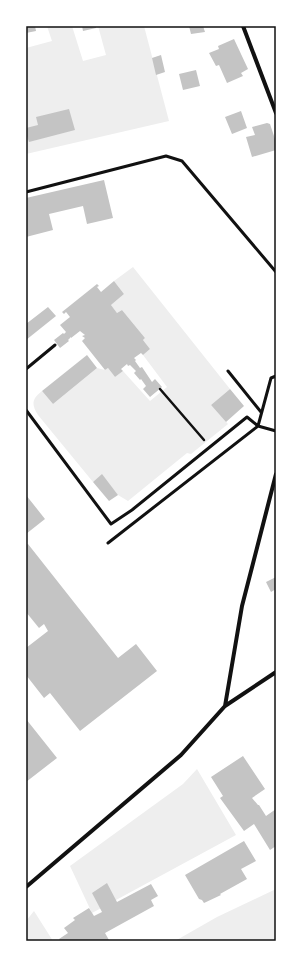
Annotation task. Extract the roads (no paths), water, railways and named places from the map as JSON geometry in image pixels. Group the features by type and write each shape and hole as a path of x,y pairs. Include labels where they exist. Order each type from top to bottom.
{"street":[{"path":"243,26 276,113"},
{"path":"225,706 242,606 276,474"},
{"path":"26,887 181,755 225,706 276,672"}],"lane":[{"path":"26,192 166,156 182,161 276,272"},
{"path":"26,369 55,345"},
{"path":"228,371 261,412"},
{"path":"108,542 258,426 271,378 276,376"},
{"path":"26,410 111,524 132,510 247,417 258,426 276,431"}]}
